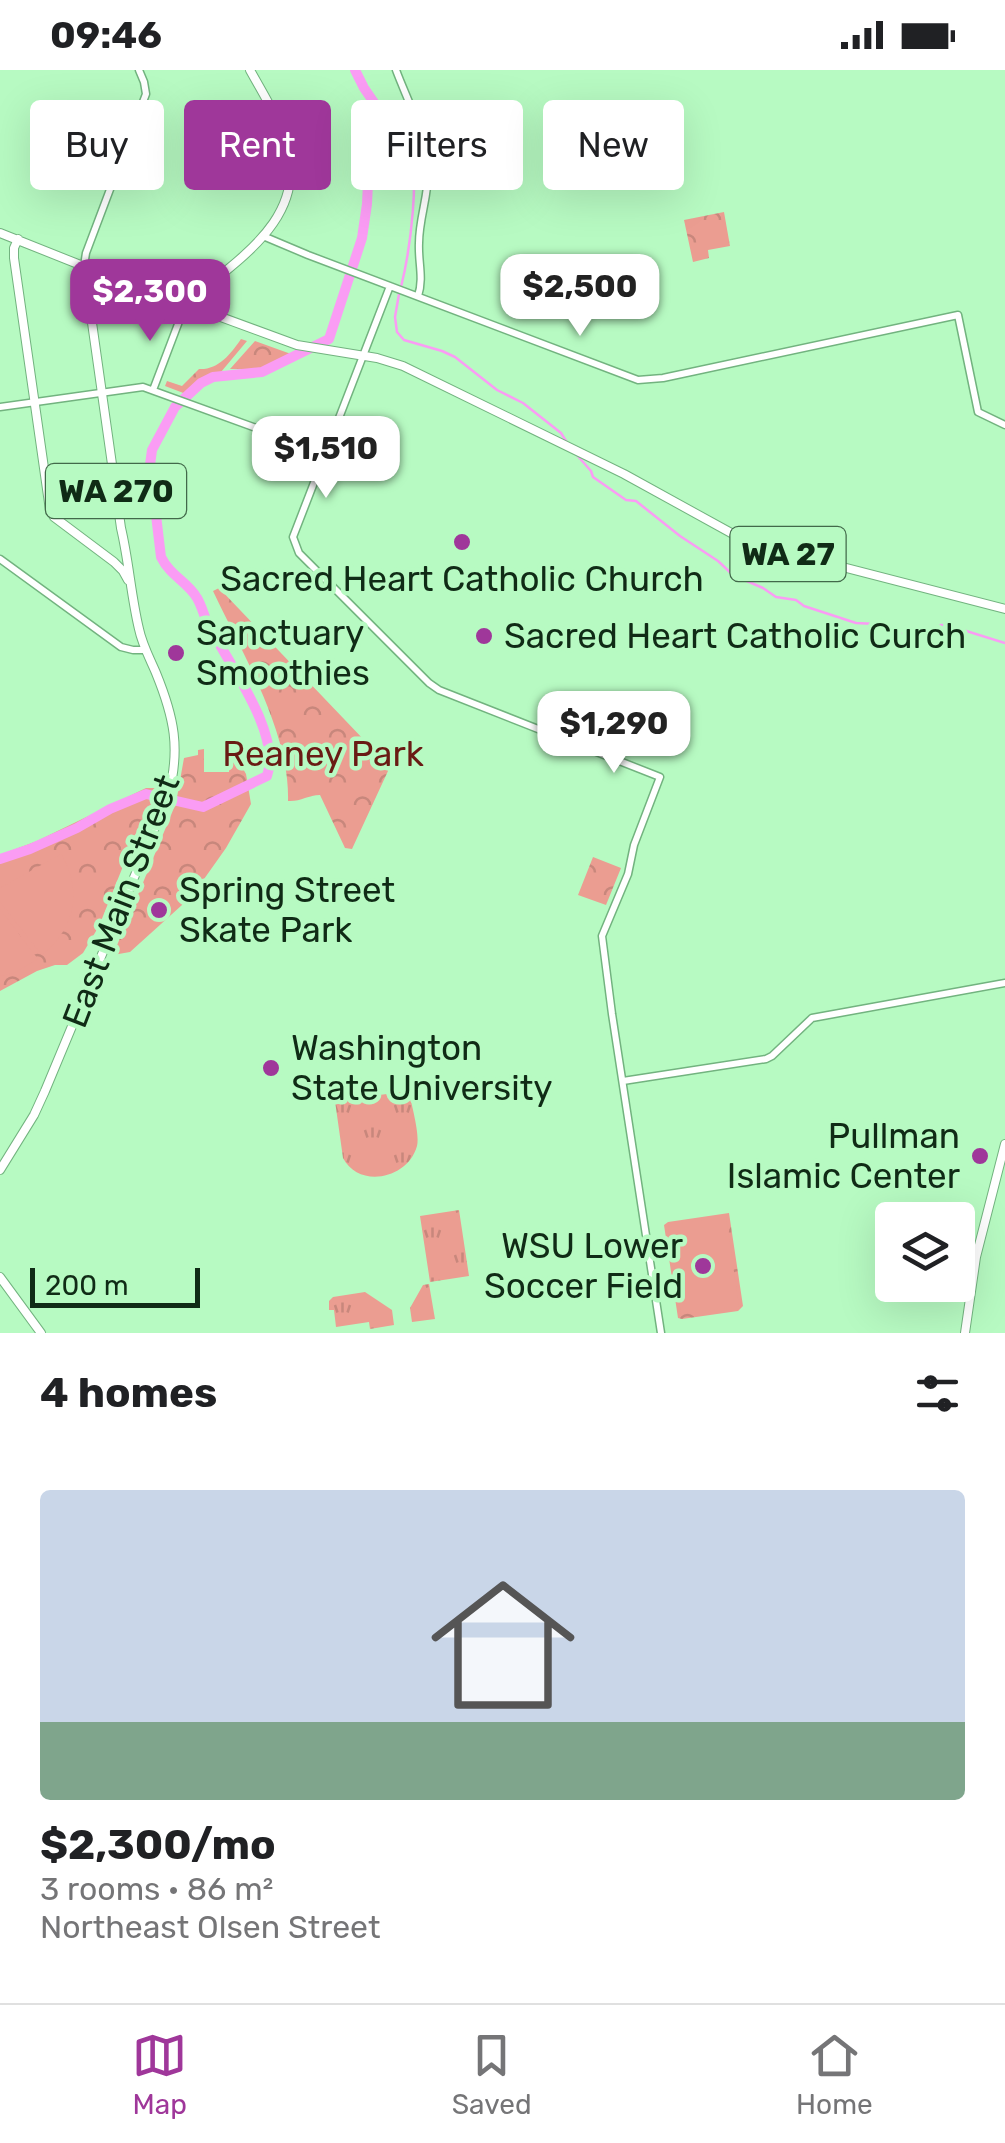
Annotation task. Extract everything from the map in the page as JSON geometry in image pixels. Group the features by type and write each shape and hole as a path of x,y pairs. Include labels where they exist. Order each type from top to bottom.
{"main road":[{"path":"186,303 263,236 278,219 288,197 290,159 280,128 250,70"},
{"name":"WA 27","path":"0,233 297,345 403,366 765,547 1005,609"},
{"name":"WA 270","path":"18,240 14,258 51,514 124,570 132,589"},
{"name":"East Main Street","path":"0,1170 34,1115 88,991 172,784 176,755 172,718 138,626 84,266"},
{"path":"93,320 93,294 98,286 110,280 127,281"},
{"path":"114,562 122,560 125,542"},
{"path":"965,1333 973,1269 1005,1144"},
{"path":"0,1277 41,1333"}],"street":[{"path":"84,266 146,94 139,70"},
{"path":"396,70 428,166 420,230 422,279 418,296"},
{"path":"263,236 625,377 650,380 958,315 978,412 1005,425"},
{"path":"396,288 362,355 294,537 299,553 439,690 660,776 634,844 628,874 602,936 661,1333"},
{"path":"153,390 186,303"},
{"path":"0,407 140,387 325,454"},
{"path":"0,559 127,649 146,650"},
{"path":"127,649 138,626"},
{"path":"623,1081 766,1059 812,1018 1005,983"}],"green space":[{"path":"724,212 730,246 708,250 709,258 693,262 684,220"},
{"path":"241,339 247,341 221,372 207,375 186,394 165,386 167,381 182,386 199,369 218,364"},
{"path":"255,341 291,354 261,369 230,369"},
{"name":"Reaney Park","path":"219,588 387,764 388,771 352,849 345,848 320,795 288,801 287,775 273,721 213,591"},
{"path":"204,749 204,772 229,772 230,754 234,753 246,774 251,804 192,896 130,952 113,955 176,803 184,758 198,755 198,750"},
{"path":"146,788 162,788 152,812 136,834 99,926 83,953 67,965 37,971 0,991 0,855"},
{"path":"61,854 72,881 72,908 62,933 42,955 0,902 0,888"},
{"path":"593,857 621,868 606,905 578,895"},
{"path":"0,909 38,959 0,976"},
{"path":"409,1091 418,1140 412,1157 404,1166 383,1176 371,1177 350,1168 343,1158 335,1101"},
{"path":"459,1210 469,1276 430,1282 420,1216"},
{"name":"WSU Lower Soccer Field","path":"729,1213 743,1306 738,1311 678,1318 664,1225"},
{"name":"WSU Lower Soccer Field","path":"726,1217 739,1306 681,1314 668,1225"},
{"path":"429,1284 435,1319 412,1322 410,1308 423,1285"},
{"path":"365,1292 392,1310 394,1325 370,1329 369,1322 336,1327 329,1301"}],"waterway":[{"path":"0,859 30,849 146,794 203,807 267,776 270,759 261,720 197,598 161,557 150,465 152,450 175,407 201,383 213,377 262,372 329,339 362,238 370,140 384,117 355,70"},
{"path":"401,287 414,190"},
{"path":"399,294 395,317 397,332 404,340 455,357 497,390 523,403 561,433 568,444"},
{"path":"576,454 593,477 626,500 636,501 733,575 776,597 796,600 856,623 876,624 891,632 928,636 941,625 947,625 1005,643"}],"place":[{"name":"Sacred Heart Catholic Church","path":"462,542"},
{"name":"Sacred Heart Catholic Curch","path":"484,636"},
{"name":"Sanctuary Smoothies","path":"176,653"},
{"name":"Spring Street Skate Park","path":"159,910"},
{"name":"Washington State University","path":"271,1068"},
{"name":"Pullman Islamic Center","path":"980,1156"},
{"name":"WSU Lower Soccer Field","path":"703,1266"}]}
